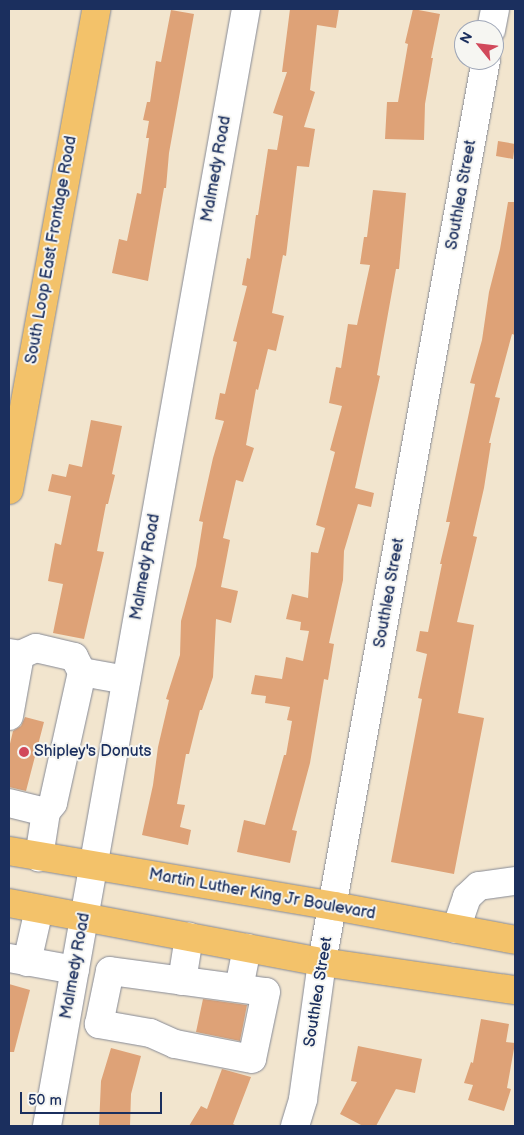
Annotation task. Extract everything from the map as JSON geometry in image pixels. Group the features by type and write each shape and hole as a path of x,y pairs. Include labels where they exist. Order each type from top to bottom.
{"main road":[{"name":"South Loop East Frontage Road","path":"9,490 96,9"},
{"name":"Martin Luther King Jr Boulevard","path":"9,852 334,906 515,940"},
{"path":"9,903 322,962 515,990"}],"street":[{"name":"Malmedy Road","path":"47,1126 246,9"},
{"name":"Southlea Street","path":"295,1126 303,1099 322,962 334,906 484,70"},
{"path":"9,716 15,654 36,648 74,657 82,672 53,804 46,812 39,857"},
{"path":"82,672 126,680"},
{"path":"9,803 46,812"},
{"path":"456,929 467,897 479,886 515,882"},
{"path":"39,909 18,960 75,970"},
{"path":"182,981 189,937"},
{"path":"239,988 247,948"},
{"path":"110,971 182,981 266,992 252,1058 175,1044 150,1033 99,1024 110,971"},
{"path":"68,1008 101,1015"}],"building":[{"path":"290,9 339,9 336,28 317,25 310,90 315,92 304,127 315,129 309,167 297,166 286,256 283,255 272,313 284,316 276,351 268,349 258,390 256,389 246,445 254,448 243,482 236,480 223,538 230,540 221,587 238,591 231,623 216,619 213,677 202,710 200,710 189,754 186,754 177,804 185,805 180,827 191,830 188,845 142,835 153,785 158,747 169,700 166,699 180,655 181,621 196,566 203,522 199,521 213,458 224,421 215,419 220,393 225,394 237,342 233,341 247,286 242,285 247,258 250,259 268,149 277,150 283,116 273,113 287,72 282,72"},
{"path":"413,9 440,14 431,58 433,58 425,104 424,140 385,139 387,102 398,102 408,44 405,43"},
{"path":"171,10 194,14 169,153 166,188 164,188 148,281 112,273 119,239 127,241 137,193 141,194 149,138 146,138 149,121 143,120 147,102 150,102 156,61 161,62"},
{"path":"498,141 515,144 513,159 496,156"},
{"path":"373,190 406,193 399,269 396,269 377,375 380,376 355,488 374,493 371,507 358,504 344,551 343,580 329,643 334,644 328,680 324,679 310,763 292,830 297,831 290,863 237,852 244,820 265,825 284,755 286,755 292,721 287,720 290,707 265,703 266,696 251,694 255,675 282,679 286,657 303,661 309,631 300,630 301,622 286,619 292,594 308,598 311,552 318,553 325,528 316,525 335,452 330,450 342,406 329,403 336,367 341,368 348,324 357,325 370,265 360,264 364,237 367,237"},
{"path":"508,202 515,202 515,335 512,334 495,397 500,398 489,443 491,443 484,488 473,536 477,537 457,622 474,625 458,713 484,718 454,874 391,862 422,699 418,698 427,654 416,651 420,631 428,632 442,564 440,564 450,522 446,522 475,384 470,383 482,340 489,292 500,249"},
{"path":"91,420 122,426 112,474 115,475 108,504 106,504 97,551 104,552 84,639 53,633 63,584 48,581 55,543 61,545 71,496 48,491 52,474 66,477 69,464 82,467"},
{"path":"25,717 44,722 26,791 9,787 9,748 13,731 21,726"},
{"path":"9,984 30,990 14,1052 9,1052"},
{"path":"203,999 247,1005 240,1041 196,1032"},
{"path":"481,1019 509,1024 506,1042 515,1043 507,1088 511,1089 504,1111 468,1100 473,1085 464,1083 471,1062 473,1063"},
{"path":"358,1046 422,1059 415,1093 396,1089 376,1126 363,1126 340,1114 357,1082 351,1081"},
{"path":"111,1048 141,1056 131,1094 130,1126 99,1126 101,1081"},
{"path":"222,1069 251,1077 233,1124 237,1126 189,1126 201,1106 207,1109"}],"place":[{"name":"Shipley's Donuts","path":"24,752"}]}
